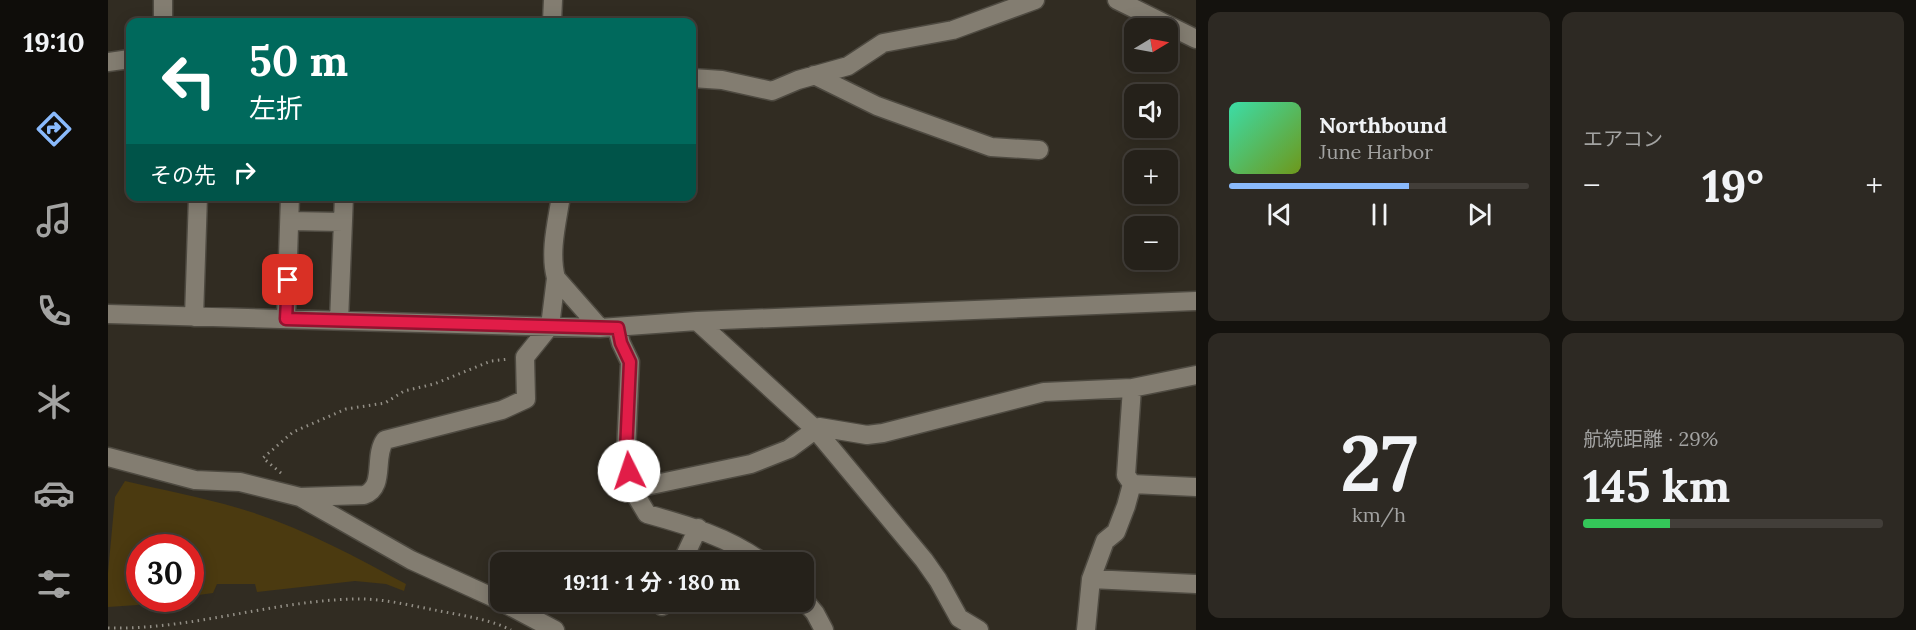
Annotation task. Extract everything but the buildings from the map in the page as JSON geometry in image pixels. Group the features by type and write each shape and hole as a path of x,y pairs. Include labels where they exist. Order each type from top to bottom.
{"street":[{"path":"163,18 164,0"},
{"path":"552,18 553,0"},
{"path":"696,78 722,80 772,91 798,80 848,66 883,43 953,30 1035,0"},
{"path":"1117,0 1196,39"},
{"path":"108,62 126,60"},
{"path":"814,75 877,106 991,147 1039,150"},
{"path":"194,317 198,201"},
{"path":"286,319 290,201"},
{"path":"339,321 344,201"},
{"path":"300,497 364,495 372,492 376,486 380,446 385,440 502,410 526,399 525,357 550,326 556,278 553,268 555,237 560,201"},
{"path":"290,221 343,222"},
{"path":"556,278 609,328 621,343 630,362 626,452 632,489 647,514 698,528 747,552"},
{"path":"108,314 609,328 697,321 1196,301"},
{"path":"697,321 815,429 924,561 938,580 959,618 979,630"},
{"path":"632,489 751,464 789,449 819,427 867,435 883,433 1044,392 1132,388 1196,375"},
{"path":"1132,388 1126,475 1132,484"},
{"path":"108,457 195,480 240,482 300,497 411,560 490,596"},
{"path":"1132,484 1196,487"},
{"path":"1086,630 1091,579 1105,541 1116,532 1132,484"},
{"path":"687,552 698,528"},
{"path":"1091,579 1196,584"},
{"path":"521,612 555,630"},
{"path":"814,612 824,630"}],"path":[{"path":"300,497 301,489 263,458 293,432 346,409 385,403 404,391 435,384 491,361 525,357"},
{"path":"108,628 149,629 327,601 356,599 387,601 465,616 501,625 511,630"}],"shaded area":[{"path":"125,481 224,504 260,515 303,532 406,584 404,591 386,584 355,581 257,592 255,584 217,584 213,593 204,594 204,534 126,534 126,606 108,607 108,573 115,497"}],"route":[{"path":"288,280 286,319 618,328 621,343 630,362 626,452 629,471"}]}
